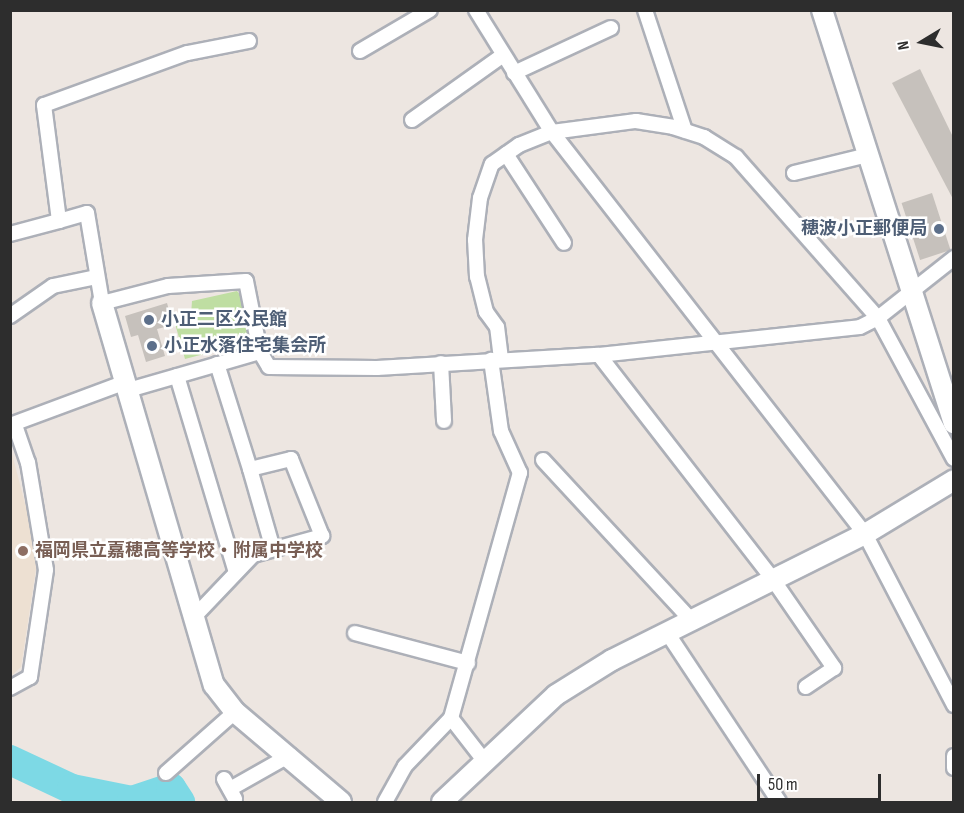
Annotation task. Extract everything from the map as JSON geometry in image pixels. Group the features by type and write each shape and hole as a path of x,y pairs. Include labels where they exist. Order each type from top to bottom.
{"street":[{"path":"360,51 430,10"},
{"path":"476,10 552,132 712,343 865,534 954,705"},
{"path":"645,10 685,131"},
{"path":"822,10 954,423"},
{"path":"514,73 611,28"},
{"path":"59,221 44,105 187,53 249,41"},
{"path":"412,120 503,56"},
{"path":"385,802 405,766 452,718 520,473 501,431 496,360 497,327 486,312 477,277 475,240 480,198 492,164 506,154 552,132 636,121 685,131 736,157 878,318 954,459"},
{"path":"506,154 564,243"},
{"path":"795,173 868,154"},
{"path":"10,234 87,213 102,303 124,387 214,685 235,712 291,755 341,802"},
{"path":"102,303 168,286 246,281 260,351 269,367 441,363 599,355 860,327 878,318 911,288 954,258"},
{"path":"10,316 54,286 97,277"},
{"path":"10,688 30,677 46,570 28,463 13,425 124,387 177,376 260,351"},
{"path":"599,355 774,581 834,668 806,687"},
{"path":"441,363 444,421"},
{"path":"217,364 273,549"},
{"path":"177,376 235,569"},
{"path":"194,617 235,569 253,555 322,536 291,459 250,469"},
{"path":"543,460 693,622"},
{"path":"442,802 556,695 612,660 693,622 865,534 954,480"},
{"path":"355,633 468,663"},
{"path":"668,634 779,802"},
{"path":"166,773 235,712"},
{"path":"452,718 486,763"},
{"path":"230,789 291,755"},
{"path":"954,756 954,768"}],"shaded area":[{"name":"福岡県立嘉穂高等学校・附属中学校","path":"11,450 33,534 36,569 21,667 11,676"}],"green space":[{"path":"237,291 242,297 250,342 185,359 174,320 191,315 192,301"}],"building":[{"path":"920,69 954,139 954,201 892,83"},
{"path":"932,193 951,250 920,260 902,203"},
{"name":"小正二区公民館","path":"167,303 173,325 157,329 165,356 146,362 138,335 131,337 125,316"}],"waterway":[{"path":"10,760 72,789 132,801 171,788 180,802"}],"place":[{"name":"穂波小正郵便局","path":"939,229"},
{"name":"小正二区公民館","path":"149,320"},
{"name":"小正水落住宅集会所","path":"152,346"},
{"name":"福岡県立嘉穂高等学校・附属中学校","path":"23,551"}]}
